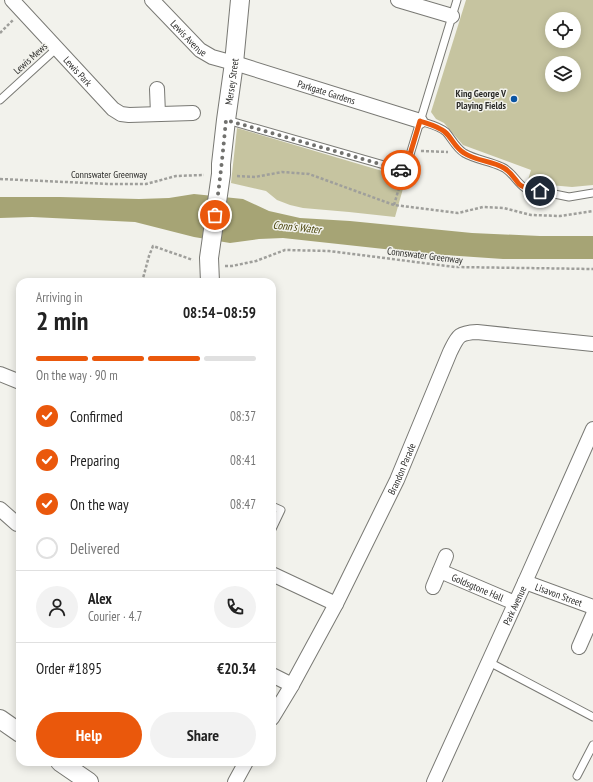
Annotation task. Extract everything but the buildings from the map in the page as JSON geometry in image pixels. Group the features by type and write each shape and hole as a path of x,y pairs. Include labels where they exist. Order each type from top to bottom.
{"street":[{"name":"Lewis Park","path":"12,0 113,109 121,114 129,116 193,113"},
{"name":"Lewis Avenue","path":"152,0 200,50 212,57 234,63"},
{"name":"Mersey Street","path":"209,269 234,63 240,0"},
{"path":"398,0 452,16"},
{"name":"Parkgate Gardens","path":"234,63 420,121"},
{"path":"157,89 158,114"},
{"name":"Brandon Parade","path":"276,711 336,604 397,480 450,352 460,335 467,332 477,332 593,344"},
{"path":"0,374 16,380"},
{"name":"Park Avenue","path":"434,782 593,429"},
{"path":"0,509 16,523"},
{"name":"Goldsgtone Hall","path":"432,587 446,556"},
{"name":"Goldsgtone Hall","path":"440,571 515,603"},
{"path":"276,576 336,604"},
{"name":"Lisavon Street","path":"525,582 593,607"},
{"path":"580,647 593,615"},
{"path":"276,677 292,685"},
{"path":"0,719 16,730"},
{"path":"68,766 89,782"},
{"path":"235,782 244,766"}],"lane":[{"path":"226,120 405,171 457,0"},
{"name":"Lewis Mews","path":"0,100 56,48"},
{"path":"420,121 438,127 446,132 458,149 465,154 503,167 511,173 519,184 525,188 569,197 593,193"},
{"path":"276,508 280,510 276,520"},
{"path":"489,662 593,717"},
{"path":"577,776 593,745"}],"path":[{"path":"411,150 448,152 458,149"},
{"path":"394,205 405,171"},
{"name":"Connswater Greenway","path":"0,179 109,184 146,184 176,176 255,177 282,172 309,174 394,205 458,213 483,208 504,208 531,215 560,216 593,211"},
{"name":"Connswater Greenway","path":"143,278 153,246 209,269 232,266 256,260 285,250 329,251 455,267 593,269"}],"shaded area":[{"name":"King George V Playing Fields","path":"466,0 593,0 593,185 572,187 527,183 531,170 463,145 444,123 436,119 431,112"},
{"path":"237,128 406,178 395,217 303,208 277,200 266,191 231,183"}],"water":[{"name":"Conn's Water","path":"194,194 243,199 269,211 300,218 350,221 472,233 540,236 593,236 593,259 503,259 430,254 283,238 259,239 230,243 194,237 135,222 32,217 0,218 0,197 139,199 169,198"}],"way so far":[{"path":"215,215 221,174 226,120 401,170"}],"place":[{"name":"King George V Playing Fields","path":"514,99"}],"route":[{"path":"401,170 405,171 420,121 438,127 446,132 458,149 465,154 503,167 511,173 519,184 525,188 540,191"}]}
